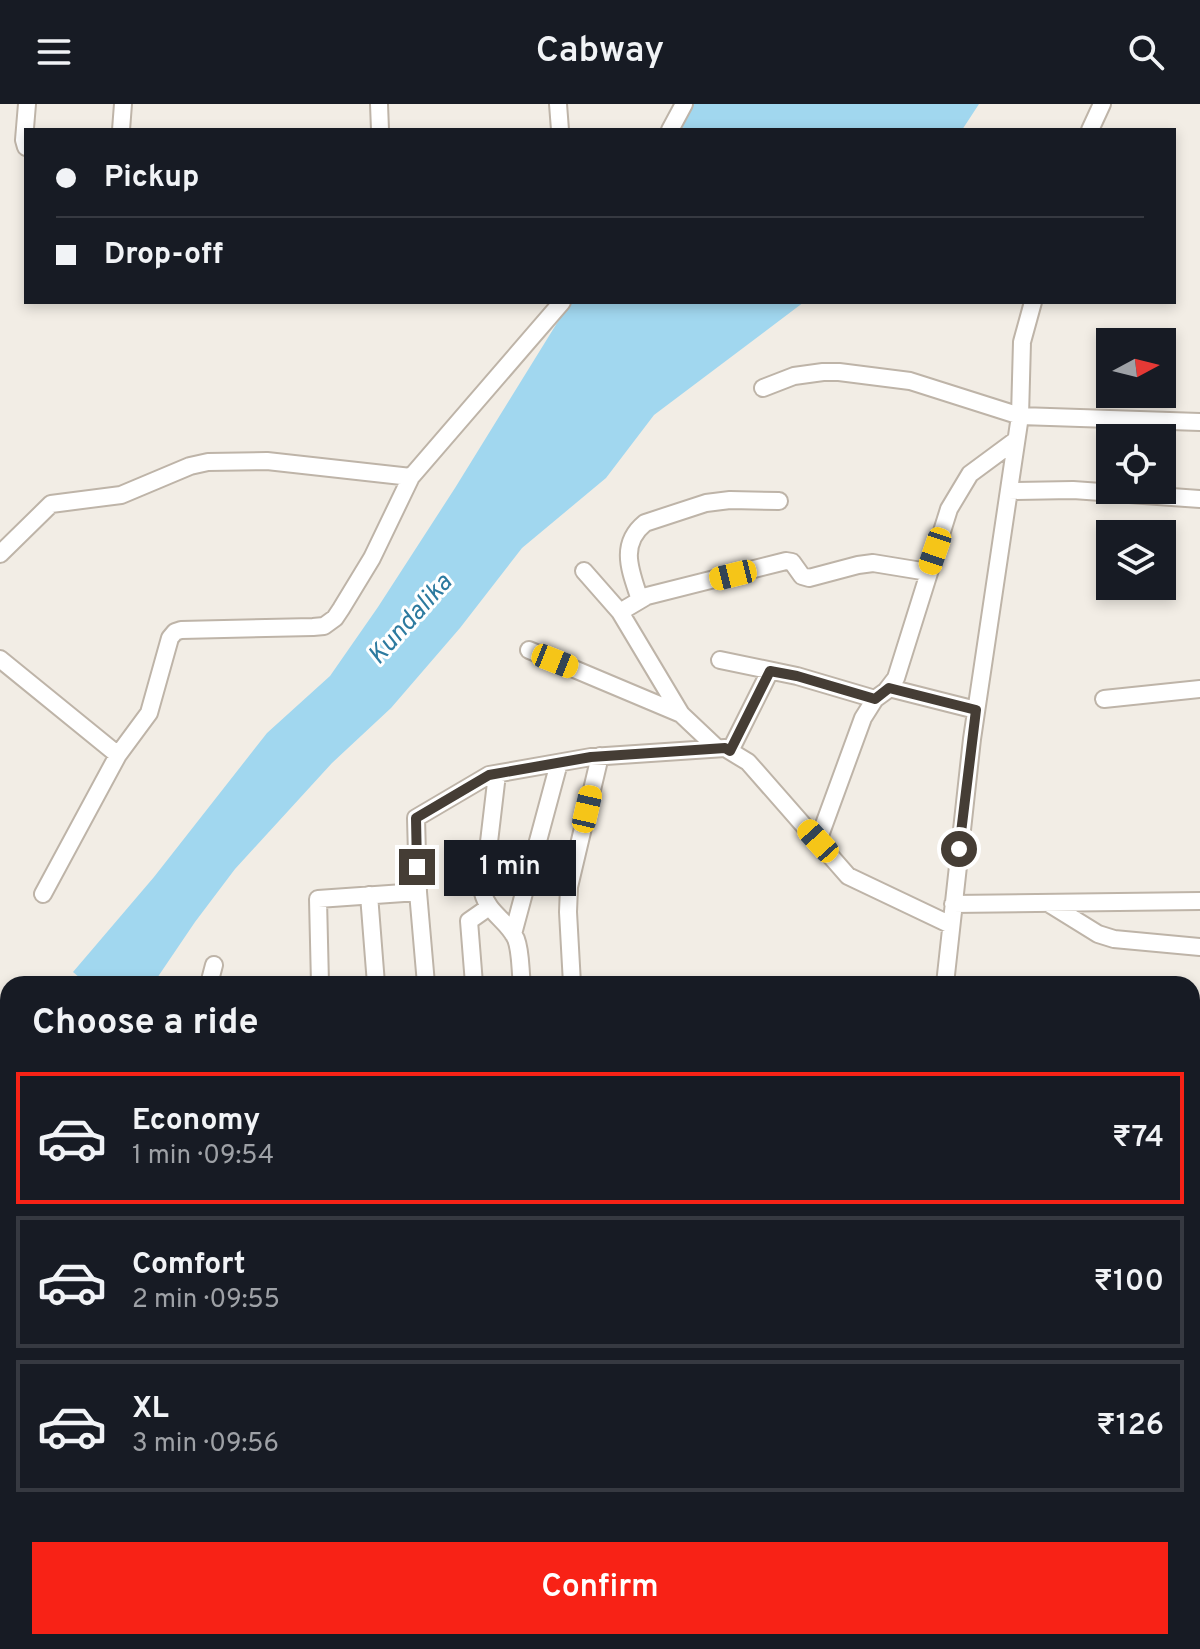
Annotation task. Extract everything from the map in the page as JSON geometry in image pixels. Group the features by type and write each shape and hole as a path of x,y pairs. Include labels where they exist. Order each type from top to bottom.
{"street":[{"path":"25,128 27,104"},
{"path":"121,128 123,104"},
{"path":"379,104 380,128"},
{"path":"558,104 560,128"},
{"path":"671,128 684,104"},
{"path":"1091,128 1102,104"},
{"path":"43,894 118,755 149,713 170,638 175,632 313,627 324,626 335,618 372,558 411,477 560,304"},
{"path":"946,976 976,710 1020,416 1022,342 1032,304"},
{"path":"763,388 794,376 839,372 910,381 1020,416 1200,422"},
{"path":"818,841 863,718 875,699 896,678 949,509 970,474 1016,440"},
{"path":"0,554 51,504 121,495 190,466 208,462 267,461 411,477"},
{"path":"1009,491 1073,490 1200,499"},
{"path":"640,600 629,566 628,551 631,539 645,523 706,503 779,501"},
{"path":"620,612 647,596 786,561 792,562 802,576 809,578 865,564 882,563 928,572"},
{"path":"584,571 620,612 681,714"},
{"path":"529,650 681,714 724,749 748,762 848,876 951,925"},
{"path":"0,659 118,755"},
{"path":"720,660 797,676 875,699"},
{"path":"724,749 770,671"},
{"path":"889,688 976,710"},
{"path":"1104,699 1200,689"},
{"path":"425,976 416,818 489,775 600,756 724,749"},
{"path":"572,976 569,887 600,756"},
{"path":"513,934 559,763"},
{"path":"497,774 483,886 489,907 513,934 518,946 521,976"},
{"path":"320,976 318,899 418,892"},
{"path":"369,895 375,976"},
{"path":"953,904 1200,901"},
{"path":"1048,903 1098,934 1114,939 1200,947"},
{"path":"473,976 469,921 489,907"},
{"path":"211,976 214,965"}],"water":[{"path":"693,104 979,104 963,128 677,128"},
{"name":"Kundalika","path":"569,304 801,304 654,415 606,478 522,548 460,628 391,708 332,763 235,869 158,976 78,976 73,972 154,877 267,733 330,676 455,488"}],"route":[{"path":"417,867 416,818 489,775 591,757 725,748 730,751 770,671 875,699 889,688 976,710 959,849"}]}
